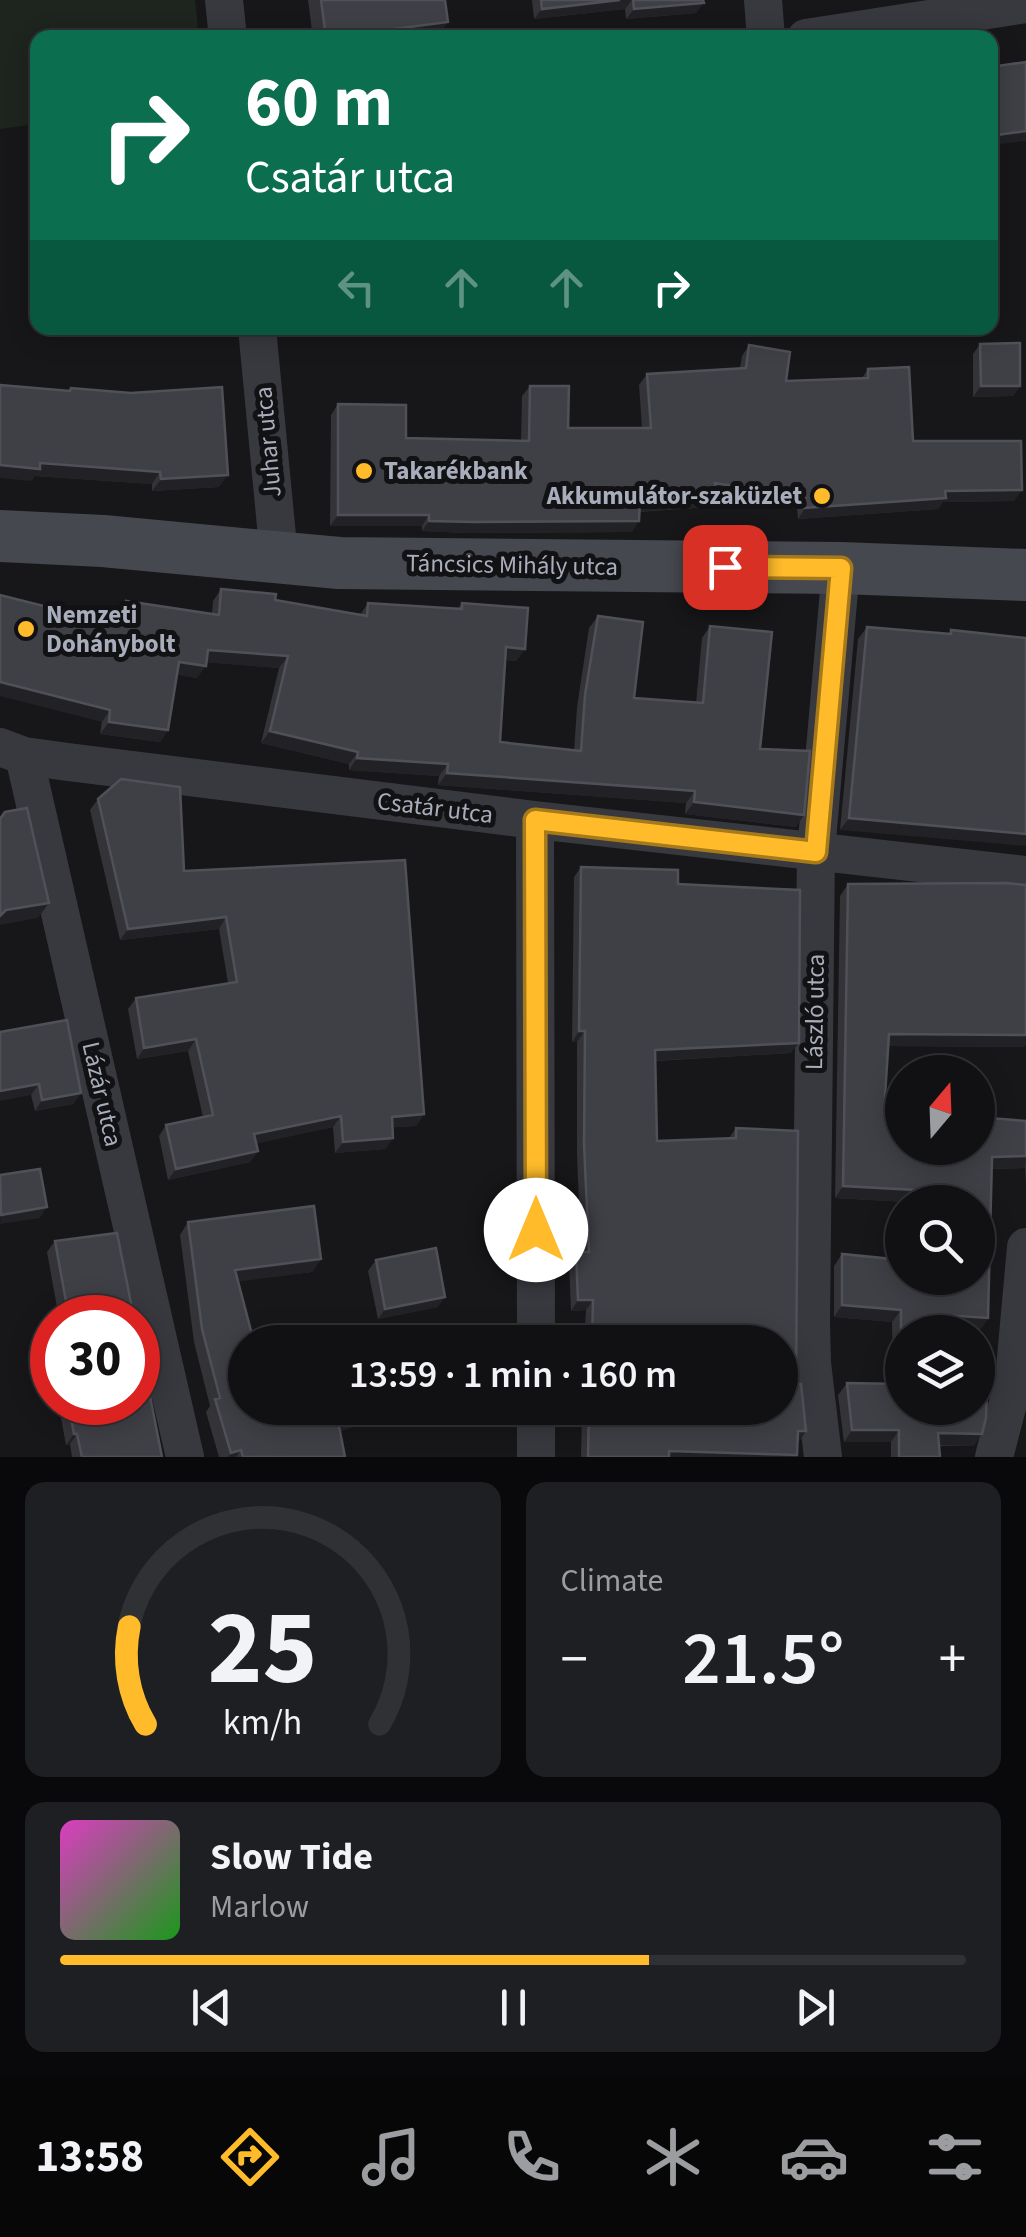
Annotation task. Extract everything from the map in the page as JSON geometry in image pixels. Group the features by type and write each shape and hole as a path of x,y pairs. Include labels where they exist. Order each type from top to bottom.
{"street":[{"path":"224,0 227,30"},
{"path":"763,0 765,30"},
{"path":"858,30 1026,4"},
{"name":"Juhar utca","path":"258,335 278,557"},
{"name":"Táncsics Mihály utca","path":"0,536 103,541 339,563 841,568 1026,574"},
{"name":"László utca","path":"823,1457 811,1322 816,852 841,568"},
{"name":"Csatár utca","path":"12,752 535,820 1026,875"},
{"name":"Lázár utca","path":"12,752 185,1457"},
{"path":"535,820 536,1325"},
{"path":"994,1457 1014,1380 1026,1247"},
{"path":"536,1425 536,1457"}],"shaded area":[{"path":"0,0 195,0 198,30 30,30 30,125 0,129"}],"building":[{"path":"321,0 445,0 448,22 387,30 325,30"},
{"path":"541,0 620,0 542,9"},
{"path":"633,0 703,0 704,3 634,9"},
{"path":"1026,62 1026,131 998,135 998,66"},
{"path":"1020,343 1020,386 981,386 980,344"},
{"path":"749,345 790,352 786,381 868,378 868,369 909,367 913,441 1021,441 1022,490 945,491 946,498 805,508 805,498 715,483 716,497 640,502 639,521 474,522 429,521 429,515 338,515 338,404 406,405 406,438 529,441 530,386 569,386 568,428 651,428 647,374 746,368"},
{"path":"0,385 131,393 222,387 228,475 161,479 160,472 40,463 40,469 0,465"},
{"path":"221,589 276,594 275,600 367,616 368,603 462,609 462,603 528,608 525,649 506,647 500,742 581,751 585,695 598,616 643,622 634,698 703,703 710,626 772,632 760,749 810,751 804,815 694,802 695,791 447,773 448,764 357,758 358,752 270,731 288,656 208,650 206,666 179,662 168,730 109,722 110,710 0,682 0,595 123,626 126,601 219,615"},
{"path":"867,627 1026,638 1026,834 849,818"},
{"path":"121,779 180,787 184,871 405,860 424,1114 392,1117 393,1138 343,1142 341,1116 254,1134 258,1151 176,1169 166,1125 213,1115 196,1039 144,1048 136,998 237,982 226,917 128,929 98,799"},
{"path":"27,808 49,903 6,910 0,916 0,819 5,812"},
{"path":"581,867 678,870 678,884 800,890 799,1043 655,1050 657,1141 736,1138 736,1128 798,1131 796,1325 592,1325 593,1300 578,1300 576,1252 589,1252 584,1144 585,1031 579,1031"},
{"path":"848,884 1026,885 1026,1035 889,1034 885,1055 885,1165 992,1165 991,1185 843,1186"},
{"path":"67,1020 81,1093 42,1100 39,1084 0,1091 0,1032"},
{"path":"995,1118 1026,1121 1026,1156 995,1157"},
{"path":"40,1169 47,1207 1,1215 0,1175"},
{"path":"314,1206 321,1259 235,1270 250,1325 228,1325 228,1425 339,1425 345,1457 243,1457 241,1450 231,1453 215,1399 220,1398 202,1329 188,1222"},
{"path":"117,1233 129,1295 65,1295 55,1241"},
{"path":"436,1248 445,1297 385,1309 376,1260"},
{"path":"842,1254 885,1258 885,1295 989,1295 988,1315 901,1315 901,1310 842,1305"},
{"path":"847,1383 885,1384 885,1425 984,1425 982,1434 938,1433 940,1457 899,1457 899,1430 852,1430"},
{"path":"801,1384 806,1431 798,1431 797,1455 669,1451 669,1457 588,1457 589,1425 798,1425"},
{"path":"72,1425 156,1425 162,1457 82,1457"}],"place":[{"name":"Takarékbank","path":"364,471"},
{"name":"Akkumulátor-szaküzlet","path":"822,496"},
{"name":"Nemzeti Dohánybolt","path":"26,629"}],"route":[{"path":"536,1230 535,820 816,852 841,568 725,567"}]}
